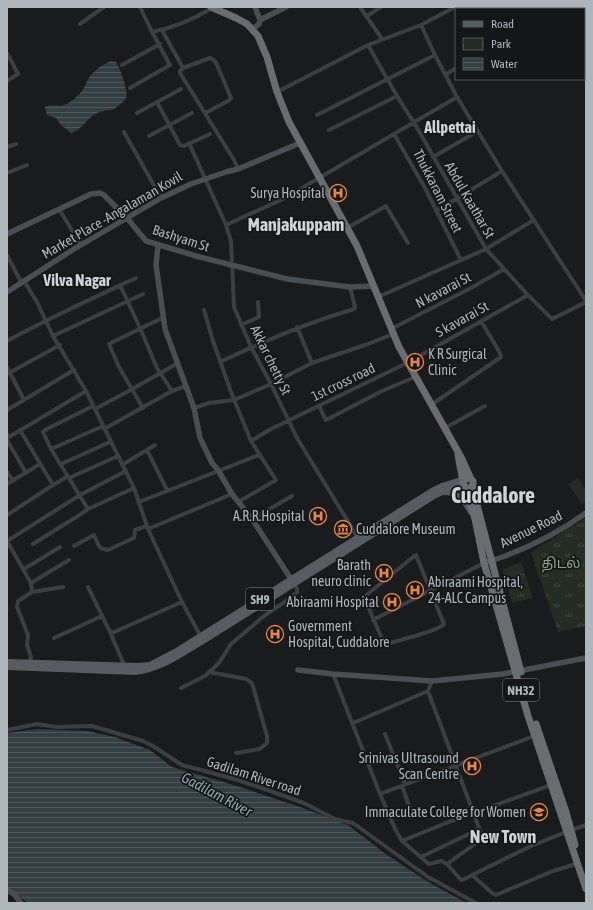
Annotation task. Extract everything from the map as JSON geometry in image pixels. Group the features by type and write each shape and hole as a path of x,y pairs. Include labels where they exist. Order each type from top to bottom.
{"highway":[{"name":"NH32","path":"215,8 247,24 258,36 267,57 277,92 289,122 357,246 392,332 407,363 461,457 475,519 518,671 534,736 586,879"},
{"name":"NH32","path":"458,453 460,469 467,482 481,517 488,562"},
{"name":"NH32","path":"518,671 569,831 576,864 586,889"}],"main road":[{"path":"442,489 454,480 460,469"},
{"name":"SH9","path":"7,662 126,669 162,660 202,639 359,539 442,489 467,482"},
{"path":"442,489 453,493 466,502 475,519"},
{"path":"7,667 126,669"}],"street":[{"path":"80,24 104,7"},
{"path":"130,88 170,65 140,7"},
{"path":"255,7 260,22 258,36"},
{"path":"252,29 260,22 286,7"},
{"path":"360,7 382,39"},
{"path":"367,16 382,7"},
{"path":"277,92 368,45 421,25 455,7"},
{"path":"152,32 162,30 215,8"},
{"path":"421,25 457,97 502,171 586,301"},
{"path":"162,30 183,68"},
{"path":"122,65 160,44"},
{"name":"Abdul Kaathar St","path":"368,45 396,96 413,122 486,249 552,319 586,301"},
{"path":"7,53 18,74 7,81"},
{"path":"317,115 435,55"},
{"path":"205,113 231,98 215,61 210,58 183,68 181,69 180,73 234,160 238,169"},
{"path":"445,75 455,69"},
{"path":"137,113 181,89"},
{"path":"330,130 396,96"},
{"path":"226,225 271,205 320,178 457,97"},
{"path":"157,102 180,145 184,146 210,134"},
{"path":"149,136 192,113"},
{"path":"433,156 478,131"},
{"path":"124,132 161,198"},
{"name":"Thukkaram Street","path":"394,134 411,161 461,260"},
{"name":"Akkar chetty St","path":"189,143 226,225 232,245 234,308 241,325 297,438 359,539"},
{"name":"Market Place -Angalaman Kovil","path":"7,292 22,281 161,198 204,178 238,169 300,143"},
{"path":"7,147 16,144"},
{"path":"7,174 27,165"},
{"path":"436,211 502,171"},
{"name":"Bashyam St","path":"7,233 91,194 100,193 104,195 127,218 146,241 233,266 287,279 350,287 373,286"},
{"path":"347,228 386,206 408,243"},
{"path":"59,209 81,245"},
{"path":"378,297 486,249 534,220"},
{"path":"158,244 156,265 166,329 194,408 200,438 212,463 218,470 232,494 252,520 297,589 297,592 292,597 264,616 231,644 219,663 205,676 181,688"},
{"path":"7,255 22,281 37,302 53,336 60,345 86,391 134,488 148,527 182,602 202,639"},
{"name":"N kavarai St","path":"194,408 209,403 234,400 271,384 312,363 368,344 504,269"},
{"path":"7,341 45,320 136,278"},
{"path":"120,285 157,368 172,391"},
{"path":"220,362 297,327 354,309 355,307 350,287"},
{"path":"53,336 143,294"},
{"name":"S kavarai St","path":"407,363 528,295"},
{"path":"241,325 260,318 258,302"},
{"path":"204,310 220,362 251,441 276,480 238,502"},
{"path":"143,408 119,367 110,344 164,317"},
{"path":"431,405 501,357 481,321"},
{"path":"297,327 312,363"},
{"path":"8,373 60,345"},
{"path":"88,509 51,449 43,432 133,389 178,363"},
{"name":"1st cross road","path":"251,441 271,429 407,363"},
{"path":"7,368 8,373 24,400"},
{"path":"7,410 74,370"},
{"path":"318,406 326,420 382,391 415,377"},
{"path":"51,449 103,428 143,408 172,391 186,386"},
{"path":"26,473 7,437 86,391"},
{"path":"444,429 485,406"},
{"path":"20,430 53,485"},
{"path":"60,464 110,442"},
{"path":"122,465 155,445"},
{"path":"147,450 167,490"},
{"path":"139,502 259,455"},
{"path":"7,515 68,477 118,456"},
{"path":"7,484 40,464"},
{"path":"32,592 31,583 7,541 80,495 126,471"},
{"path":"7,472 13,481"},
{"path":"33,544 88,509 134,488"},
{"path":"74,546 94,535 100,548 108,550 134,538 135,530 148,527 232,494"},
{"path":"252,520 292,496"},
{"name":"Avenue Road","path":"488,562 519,552 562,530 586,513"},
{"path":"24,569 60,547"},
{"path":"416,555 431,589 444,624 442,627 386,644 382,639 364,598 416,555"},
{"path":"31,583 68,560"},
{"path":"373,620 431,589 488,562"},
{"path":"88,587 126,669"},
{"path":"29,663 31,658 27,645 28,635 17,607 18,601 32,592 63,588"},
{"path":"110,632 122,629 182,602"},
{"path":"54,638 102,616"},
{"path":"298,670 432,681 503,674 586,658"},
{"path":"209,672 246,679 252,683 267,736 267,743 260,749 236,753"},
{"path":"333,674 396,831 402,841 429,864 441,861 447,864 460,880 466,879 532,846 586,825"},
{"path":"432,681 428,691 457,766 472,813 482,836 481,839 447,864"},
{"path":"353,723 428,691"},
{"name":"Gadilam River road","path":"7,730 37,724 56,727 92,726 143,741 154,746 182,765 262,788 304,803 335,818 353,823 428,877 476,903"},
{"path":"385,734 412,811"},
{"path":"380,794 534,736"},
{"path":"402,841 472,813 551,785"},
{"path":"421,857 479,829"},
{"path":"472,875 496,895 553,871 576,864"},
{"path":"7,890 14,894 21,903"}],"green space":[{"path":"578,478 586,490 586,502 582,504 568,484"},
{"name":"திடல்","path":"586,518 586,626 558,632 531,552"},
{"path":"521,562 533,598 512,603 502,570"}],"water":[{"path":"112,61 116,62 118,65 124,80 127,95 124,101 114,109 102,111 92,116 79,129 71,133 61,125 56,118 47,115 45,107 50,105 64,105 74,99 81,92 89,78 96,70"},
{"name":"Gadilam River","path":"38,729 87,731 115,737 150,750 172,767 237,786 348,825 387,855 430,883 467,903 28,903 7,887 7,733"}],"place":[{"name":"Surya Hospital","path":"338,193"},
{"name":"K R Surgical Clinic","path":"415,362"},
{"name":"A.R.R.Hospital","path":"318,516"},
{"name":"Cuddalore Museum","path":"343,529"},
{"name":"Barath neuro clinic","path":"384,573"},
{"name":"Abiraami Hospital, 24-ALC Campus","path":"415,590"},
{"name":"Abiraami Hospital","path":"392,602"},
{"name":"Government Hospital, Cuddalore","path":"275,634"},
{"name":"Srinivas Ultrasound Scan Centre","path":"472,766"},
{"name":"Immaculate College for Women","path":"539,812"}],"district":[{"name":"Allpettai","path":"450,127"},
{"name":"Manjakuppam","path":"296,224"},
{"name":"Vilva Nagar","path":"77,280"},
{"name":"Cuddalore","path":"493,495"},
{"name":"New Town","path":"503,836"}]}
